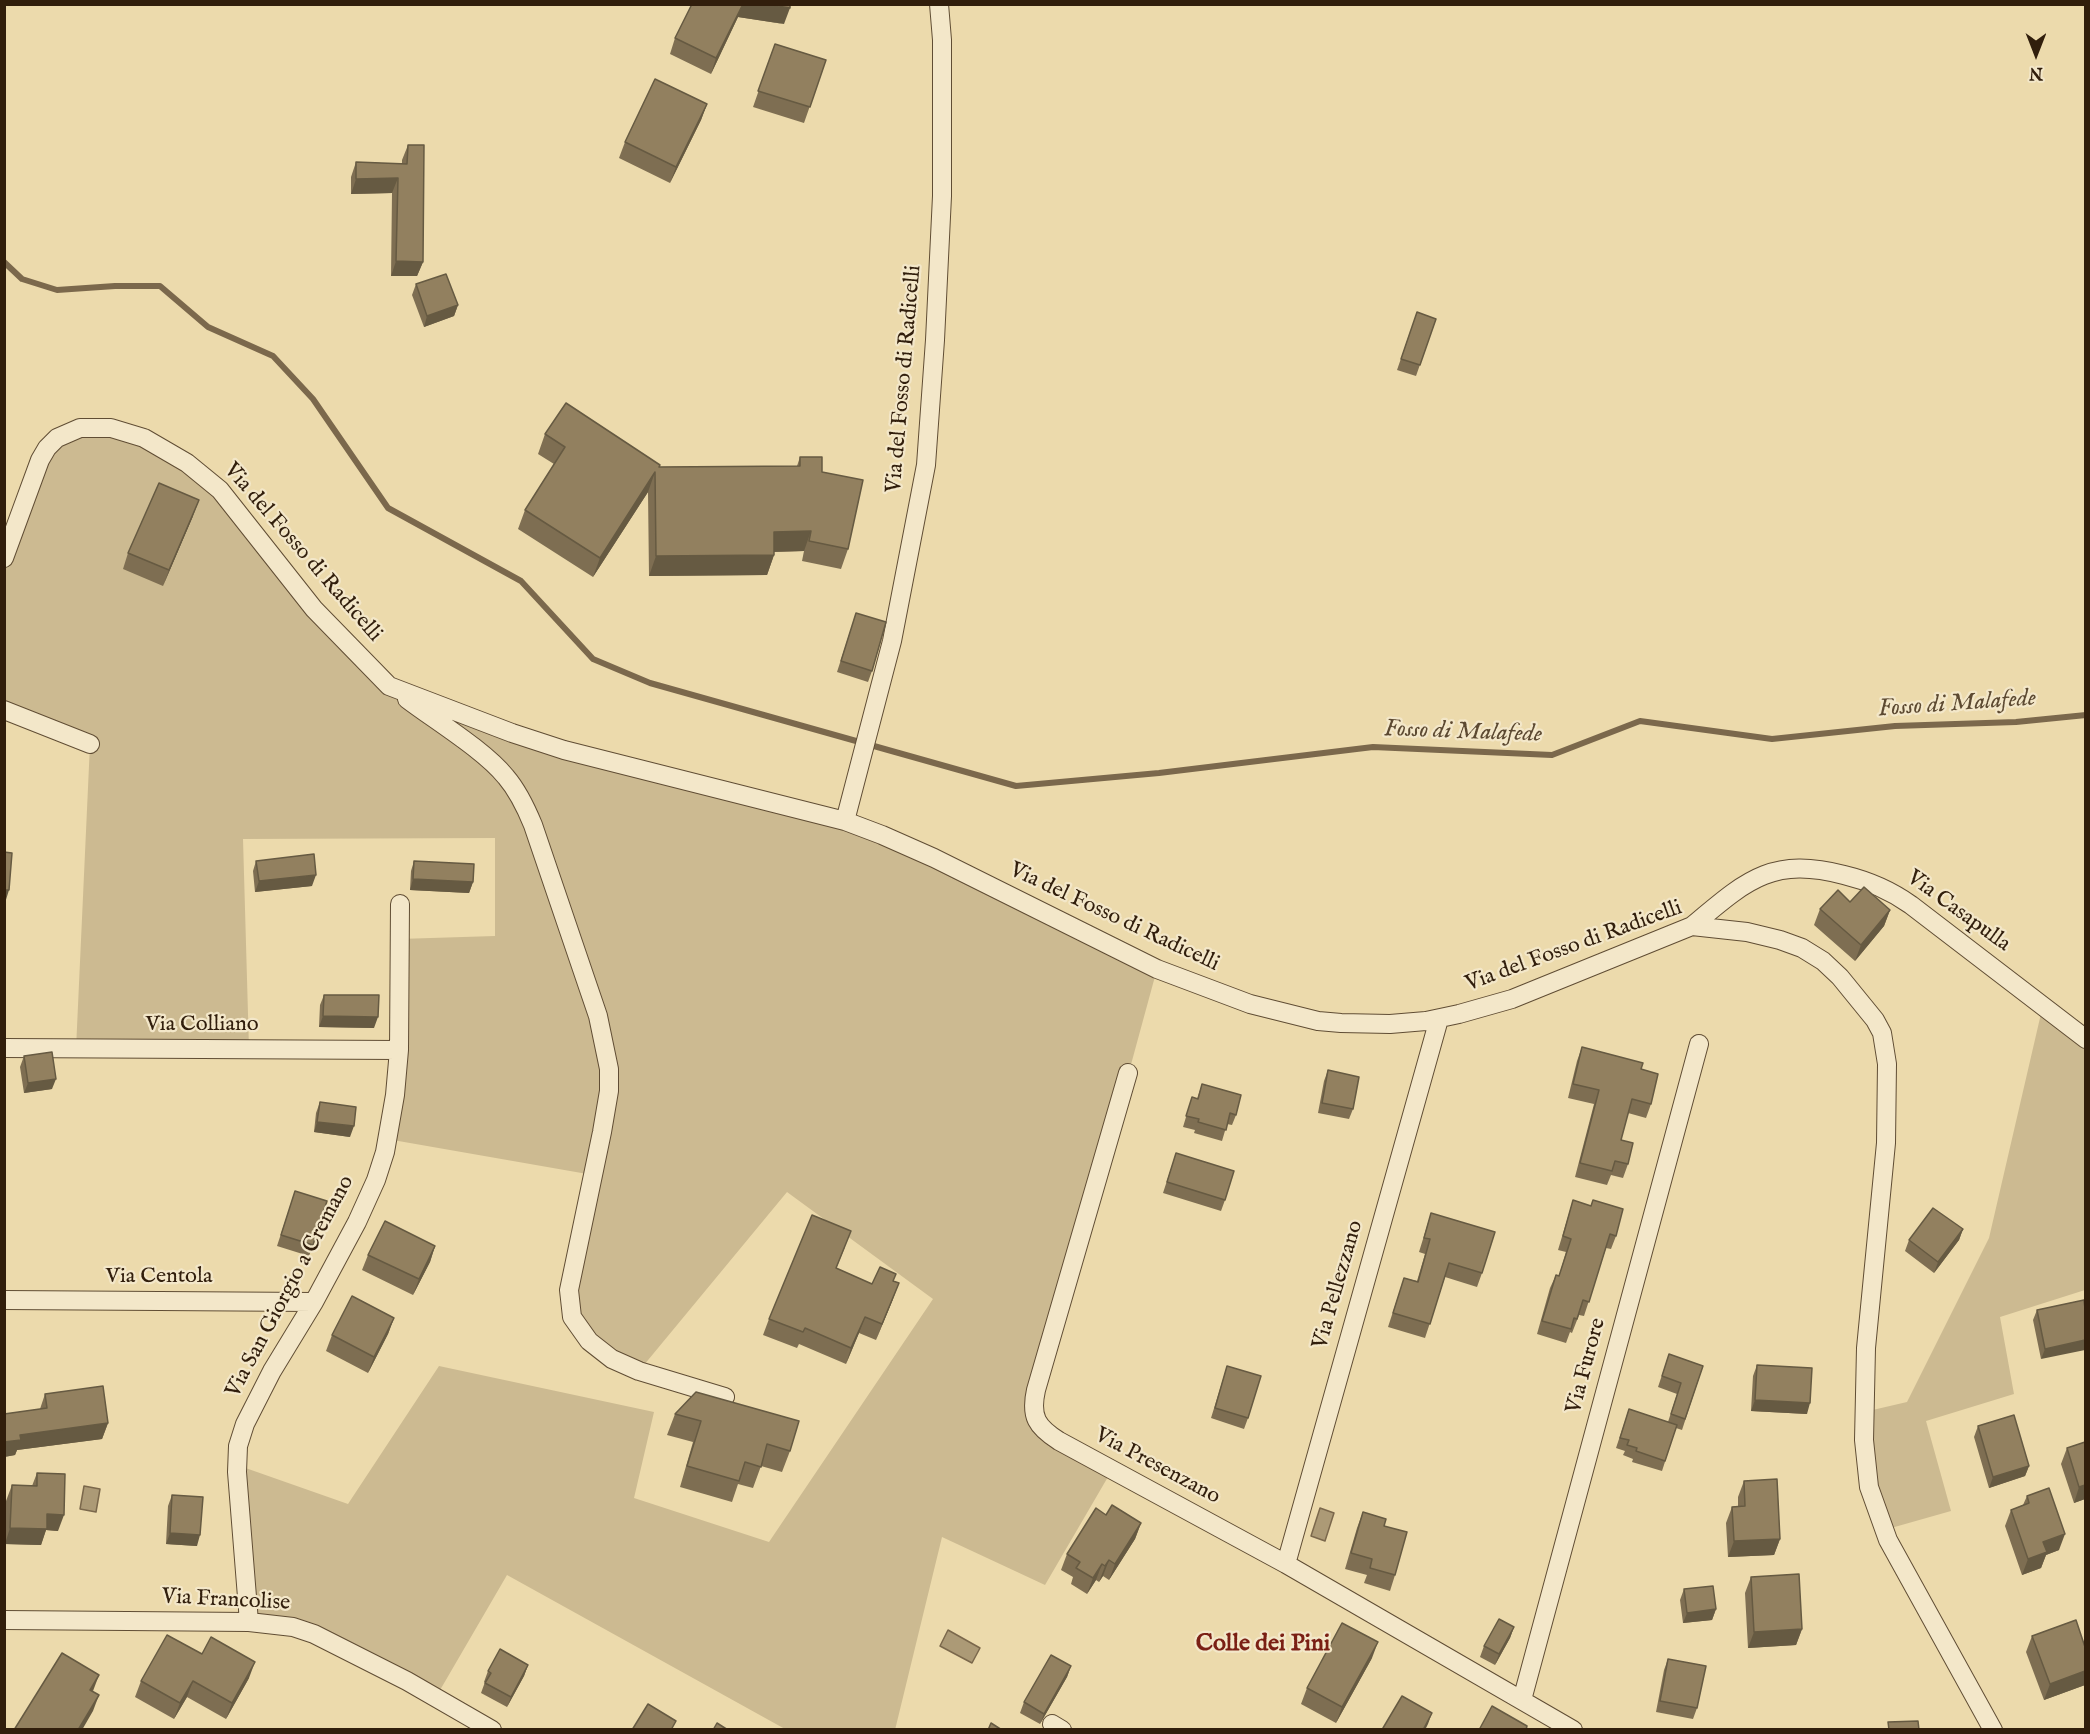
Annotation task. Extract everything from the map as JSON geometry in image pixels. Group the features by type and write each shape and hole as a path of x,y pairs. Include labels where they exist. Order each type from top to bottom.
{"street":[{"name":"Via del Fosso di Radicelli","path":"845,821 892,641 927,465 936,340 942,196 942,40 939,4"},
{"name":"Via del Fosso di Radicelli","path":"4,558 39,460 57,438 80,428 111,428 134,434 157,444 216,485 314,609 389,686 512,733 564,750 845,821 934,858 1157,969 1250,1004 1296,1017 1341,1023 1390,1024 1439,1018 1512,999 1692,926 1765,936 1810,952 1840,977 1875,1020 1882,1033 1887,1064 1887,1114 1866,1348 1864,1440 1867,1476 1888,1540 1993,1730"},
{"path":"389,686 482,754 505,775 515,789 533,825 598,1016 609,1069 609,1090 601,1140 569,1290 572,1317 589,1341 619,1363 725,1397"},
{"path":"4,710 90,744"},
{"name":"Via Casapulla","path":"1692,926 1732,893 1757,878 1779,870 1810,867 1860,879 1885,889 1911,904 2085,1039"},
{"name":"Via San Giorgio a Cremano","path":"249,1622 237,1472 238,1446 245,1424 272,1371 314,1302 357,1222 376,1180 389,1130 399,1050 400,904"},
{"name":"Via Pellezzano","path":"1286,1564 1439,1018"},
{"name":"Via Furore","path":"1522,1700 1698,1044"},
{"name":"Via Colliano","path":"4,1048 399,1050"},
{"name":"Via Presenzano","path":"1128,1072 1036,1390 1034,1411 1040,1426 1059,1441 1286,1564 1573,1730"},
{"name":"Via Centola","path":"4,1300 314,1302"},
{"name":"Via Francolise","path":"4,1620 249,1622 286,1625 314,1634 407,1681 492,1730"}],"shaded area":[{"path":"91,427 187,463 389,686 524,737 845,821 1157,969 1035,1417 1112,1470 1045,1585 942,1537 895,1730 785,1729 507,1575 436,1697 300,1629 249,1622 237,1465 348,1504 439,1366 654,1412 634,1498 769,1542 933,1299 787,1192 639,1371 578,1328 569,1290 593,1175 387,1139 399,939 495,936 495,838 243,839 249,1049 76,1049 90,744 5,710 5,557 40,460"},
{"path":"2043,1005 2085,1039 2085,1290 2000,1317 2014,1394 1926,1421 1951,1511 1884,1530 1864,1412 1907,1402 1989,1238"},
{"path":"84,1486 100,1489 96,1512 80,1509"},
{"path":"1320,1508 1334,1513 1325,1541 1311,1536"},
{"path":"948,1630 980,1648 972,1663 940,1646"}],"building":[{"path":"692,4 743,4 716,58 675,38"},
{"path":"766,4 790,4 790,8"},
{"path":"775,44 826,60 810,107 758,91"},
{"path":"655,79 707,104 676,167 625,142"},
{"path":"408,145 424,145 423,262 396,261 398,178 356,179 356,162 407,164"},
{"path":"446,274 458,305 427,316 416,284"},
{"path":"1417,312 1436,319 1420,365 1401,359"},
{"path":"566,403 660,465 659,467 800,466 800,457 822,457 822,472 863,480 848,549 809,541 811,531 774,532 774,555 656,556 655,472 600,558 525,510 565,447 545,434"},
{"path":"159,483 199,500 169,570 128,553"},
{"path":"856,613 886,622 872,671 841,661"},
{"path":"4,852 12,853 9,890 4,890"},
{"path":"314,854 316,875 259,881 256,861"},
{"path":"414,861 474,864 473,882 413,879"},
{"path":"1864,887 1890,910 1861,945 1820,909 1838,890 1850,902"},
{"path":"324,995 379,995 378,1017 323,1016"},
{"path":"1582,1047 1643,1063 1641,1069 1658,1074 1651,1104 1632,1099 1621,1140 1633,1143 1628,1164 1615,1161 1612,1171 1580,1163 1599,1090 1573,1084"},
{"path":"52,1052 56,1079 28,1083 24,1056"},
{"path":"1328,1070 1359,1077 1353,1109 1322,1103"},
{"path":"1202,1084 1241,1095 1236,1115 1230,1113 1226,1130 1186,1116 1192,1097 1198,1099"},
{"path":"320,1102 356,1107 354,1126 317,1122"},
{"path":"1176,1153 1234,1171 1225,1200 1167,1182"},
{"path":"295,1191 327,1201 313,1245 281,1235"},
{"path":"1573,1200 1591,1206 1593,1200 1623,1209 1616,1236 1610,1234 1589,1302 1583,1300 1571,1329 1542,1321 1556,1275 1559,1276 1571,1239 1563,1236"},
{"path":"1933,1208 1963,1229 1938,1262 1909,1240"},
{"path":"1431,1213 1495,1232 1482,1273 1449,1263 1430,1324 1393,1313 1404,1278 1418,1282 1430,1239 1424,1238"},
{"path":"812,1215 851,1231 836,1268 872,1284 880,1267 896,1274 893,1281 899,1283 882,1324 865,1317 851,1348 805,1328 803,1332 769,1319"},
{"path":"385,1221 435,1246 419,1279 368,1255"},
{"path":"352,1296 394,1318 374,1357 332,1335"},
{"path":"2084,1300 2085,1340 2045,1349 2037,1310"},
{"path":"1669,1354 1703,1366 1685,1419 1671,1414 1681,1383 1662,1376"},
{"path":"1757,1365 1812,1368 1810,1403 1755,1400"},
{"path":"1227,1366 1261,1376 1248,1418 1215,1408"},
{"path":"103,1386 108,1423 20,1435 21,1440 4,1442 4,1414 47,1408 45,1394"},
{"path":"696,1392 799,1421 790,1451 767,1444 761,1467 745,1462 739,1481 687,1466 701,1421 675,1414"},
{"path":"1629,1409 1677,1425 1665,1461 1636,1451 1637,1448 1627,1445 1629,1440 1620,1438"},
{"path":"2014,1415 2029,1466 1993,1477 1978,1426"},
{"path":"2085,1442 2085,1485 2079,1487 2067,1448"},
{"path":"37,1473 65,1474 64,1515 47,1514 47,1529 10,1528 12,1485 37,1486"},
{"path":"1777,1479 1780,1539 1734,1541 1732,1507 1745,1506 1744,1481"},
{"path":"2049,1488 2065,1534 2043,1542 2047,1552 2028,1559 2011,1510 2029,1503 2027,1496"},
{"path":"172,1495 203,1497 200,1535 170,1533"},
{"path":"1112,1505 1141,1523 1115,1564 1109,1560 1105,1566 1102,1564 1093,1578 1076,1568 1080,1562 1067,1554 1096,1508 1106,1515"},
{"path":"1363,1512 1386,1519 1384,1526 1407,1532 1395,1575 1370,1568 1372,1559 1351,1553"},
{"path":"1799,1574 1802,1629 1754,1632 1751,1577"},
{"path":"1713,1586 1716,1609 1687,1613 1684,1589"},
{"path":"1499,1619 1514,1627 1499,1654 1484,1646"},
{"path":"2076,1620 2085,1647 2085,1671 2050,1684 2032,1636"},
{"path":"1342,1623 1378,1642 1342,1707 1307,1688"},
{"path":"167,1635 202,1654 211,1637 255,1662 232,1703 193,1681 180,1703 141,1681"},
{"path":"500,1649 528,1665 511,1697 485,1683 491,1673 488,1671"},
{"path":"62,1653 99,1675 90,1690 99,1695 78,1730 14,1730"},
{"path":"1051,1655 1071,1666 1044,1714 1024,1702"},
{"path":"1668,1659 1706,1666 1697,1708 1660,1701"},
{"path":"1402,1696 1432,1713 1423,1730 1386,1730 1383,1728"},
{"path":"648,1704 676,1721 671,1730 632,1730"},
{"path":"1492,1706 1527,1726 1526,1730 1479,1730"},
{"path":"1918,1721 1919,1730 1889,1730 1888,1722"},
{"path":"717,1723 728,1730 713,1730"},
{"path":"991,1723 1002,1730 988,1730"}],"waterway":[{"name":"Fosso di Malafede","path":"4,262 22,279 57,290 160,286 208,327 273,356 313,399 388,508 521,581 593,659 650,683 1016,786 1159,773 1373,747 1552,755 1640,721 1772,739 1895,726 2016,722 2086,715"}],"district":[{"name":"Colle dei Pini","path":"1263,1645"}]}
